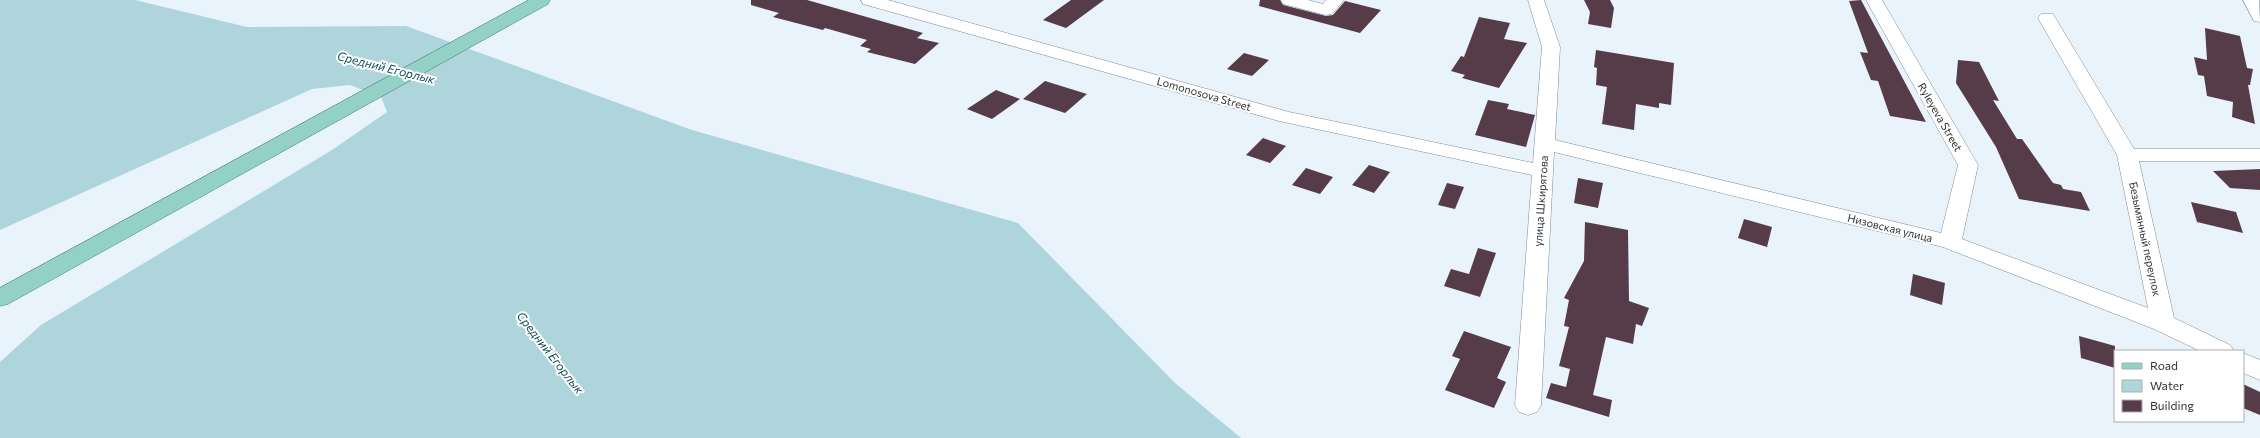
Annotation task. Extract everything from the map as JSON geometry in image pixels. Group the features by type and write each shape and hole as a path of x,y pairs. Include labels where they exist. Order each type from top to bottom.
{"main road":[{"path":"0,298 542,0"}],"street":[{"name":"Lomonosova Street","path":"869,0 1286,117 1543,171"},
{"path":"1289,0 1326,10 1336,0"},
{"name":"улица Шкирятова","path":"1528,404 1551,47 1536,0"},
{"name":"Ryleyeva Street","path":"1874,0 1968,165 1950,242"},
{"path":"2251,0 2260,18"},
{"name":"Безымянный переулок","path":"2047,18 2127,155 2163,323"},
{"name":"Низовская улица","path":"1545,144 1950,242 2163,323 2219,350"},
{"path":"2127,155 2260,154"},
{"path":"2244,356 2260,357"},
{"path":"2244,363 2260,371"}],"water":[{"name":"Средний Егорлык","path":"0,0 135,0 247,27 406,26 692,130 1018,223 1175,383 1241,438 0,438 0,362 41,325 332,150 387,112 381,97 350,85 312,89 0,230"}],"building":[{"path":"751,0 807,0 923,33 917,38 939,43 915,64 867,52 871,49 860,46 867,40 825,28 823,30 773,17 779,13 751,5"},
{"path":"1071,0 1104,0 1066,28 1043,20"},
{"path":"1260,0 1280,0 1283,5 1326,16 1333,15 1345,1 1381,10 1360,33 1259,6"},
{"path":"1584,0 1610,0 1614,8 1611,28 1588,24 1590,12"},
{"path":"1861,0 1926,122 1890,116 1878,81 1871,80 1860,52 1868,53 1849,1"},
{"path":"1479,17 1510,23 1504,39 1527,43 1499,88 1462,78 1465,75 1451,71 1461,56 1464,57"},
{"path":"2205,28 2240,36 2247,68 2253,69 2250,85 2248,85 2255,124 2232,117 2233,102 2207,96 2204,76 2198,75 2194,57 2207,60"},
{"path":"1596,50 1674,63 1671,105 1659,103 1659,108 1636,104 1634,130 1602,124 1607,87 1596,85 1597,68 1594,67"},
{"path":"1244,53 1269,60 1252,76 1227,69"},
{"path":"1958,60 1979,62 1999,101 1993,100 2017,139 2022,139 2053,183 2061,185 2063,189 2081,192 2090,211 2019,199 1996,147 1956,83"},
{"path":"1045,81 1087,94 1065,113 1023,99"},
{"path":"996,90 1020,99 992,119 967,109"},
{"path":"1488,100 1509,104 1507,109 1535,115 1526,147 1475,135"},
{"path":"1263,138 1286,146 1270,163 1246,155"},
{"path":"1369,165 1390,172 1374,193 1352,185"},
{"path":"1306,168 1333,177 1320,194 1292,185"},
{"path":"2260,169 2260,190 2230,188 2213,171"},
{"path":"1578,178 1603,183 1598,208 1574,203"},
{"path":"1447,183 1464,187 1455,209 1438,205"},
{"path":"2191,202 2236,212 2243,233 2197,222"},
{"path":"1744,219 1772,227 1767,247 1738,238"},
{"path":"1585,222 1628,230 1629,301 1649,308 1642,326 1636,324 1633,344 1606,337 1593,395 1612,400 1609,417 1546,398 1551,383 1566,387 1570,369 1559,366 1569,327 1564,326 1569,300 1564,298 1584,261"},
{"path":"1478,248 1496,253 1480,297 1444,286 1451,269 1469,274"},
{"path":"1913,274 1945,283 1942,305 1910,295"},
{"path":"1464,331 1511,347 1497,378 1506,382 1494,408 1445,390 1460,359 1452,356"},
{"path":"2079,336 2115,346 2114,368 2081,358"},
{"path":"2244,384 2260,392 2260,415 2244,408"}]}
